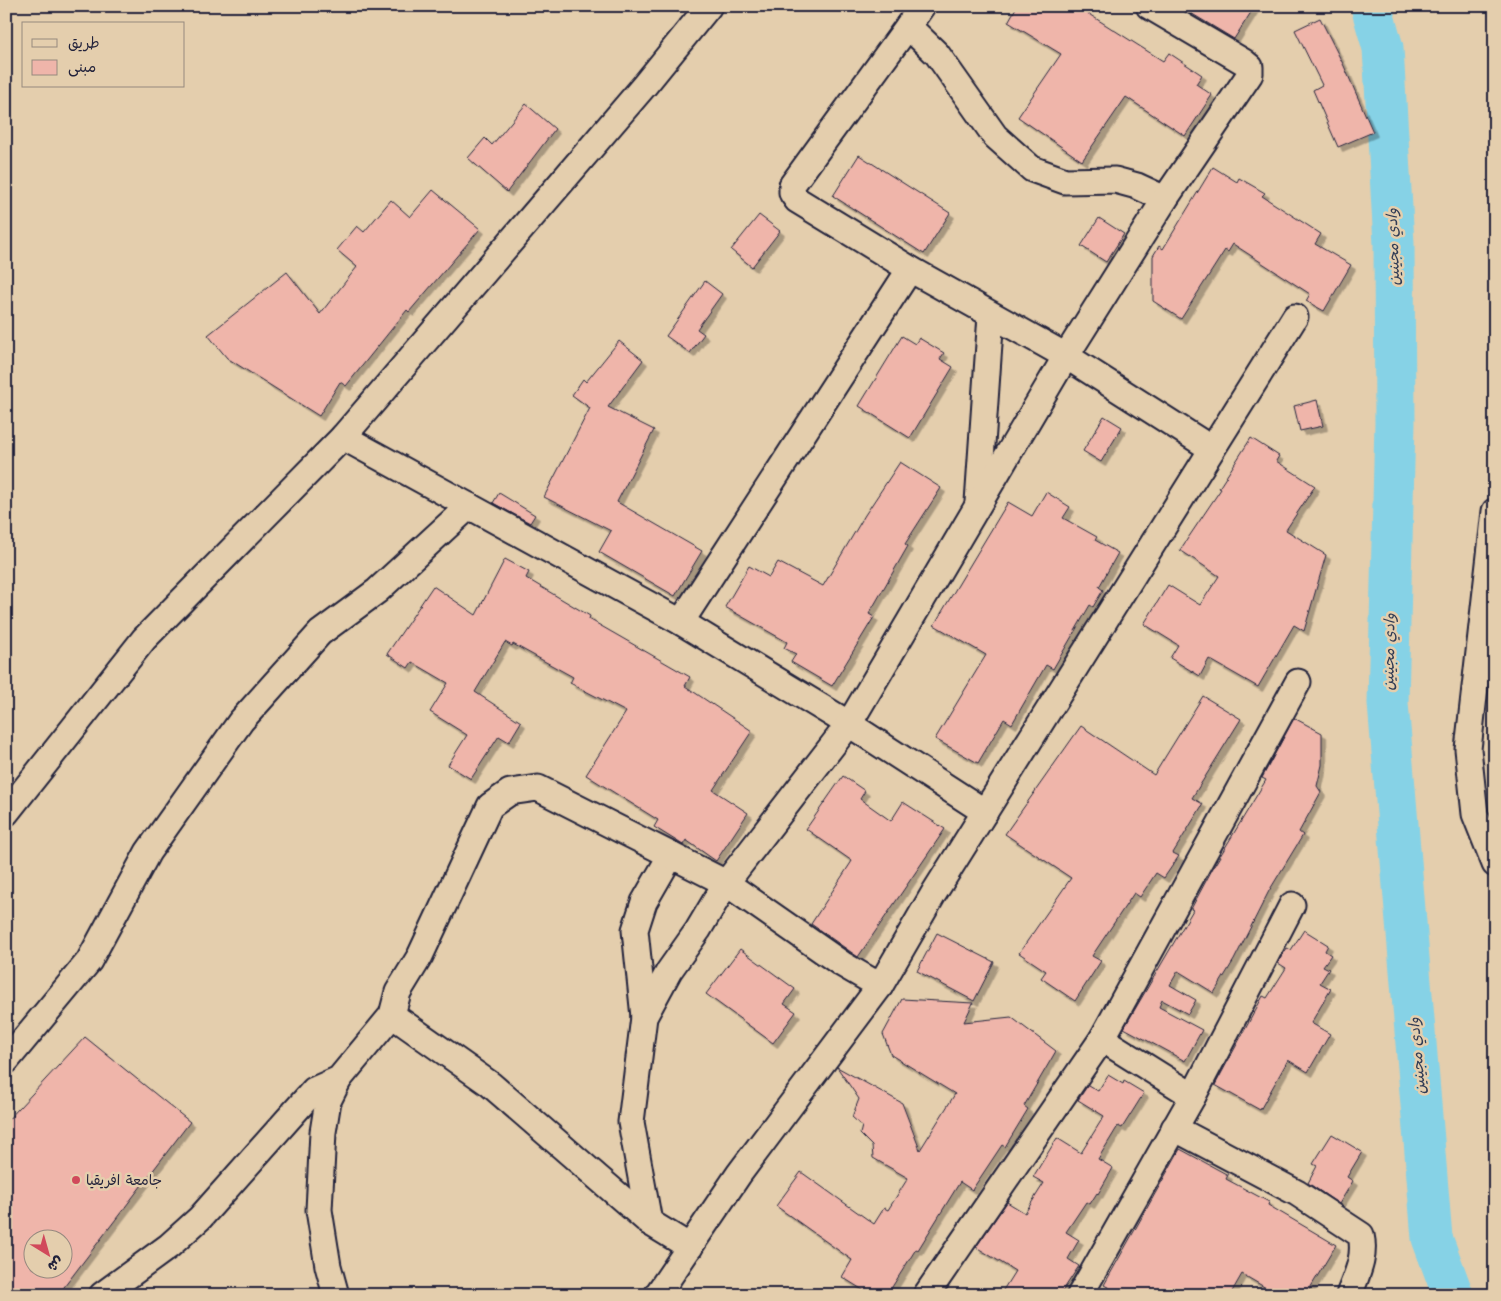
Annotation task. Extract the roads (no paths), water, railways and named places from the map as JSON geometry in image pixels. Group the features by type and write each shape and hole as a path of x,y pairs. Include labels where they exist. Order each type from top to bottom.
{"street":[{"path":"644,1017 669,971 698,930 726,883 849,724 1066,356 1165,199 1250,74 1250,67 1149,6"},
{"path":"6,813 144,639 343,437 644,86 697,10"},
{"path":"1165,199 1137,186 1115,180 1065,180 1032,169 995,136 937,54 915,16 792,185 792,193 797,200 910,269 1066,356 1212,449"},
{"path":"681,622 910,269"},
{"path":"978,506 991,315"},
{"path":"657,1295 739,1174 880,986 934,894 1295,317"},
{"path":"343,437 681,622 849,724 985,812"},
{"path":"6,1060 89,961 148,852 241,721 320,634 377,592 470,506"},
{"path":"1495,511 1468,749 1475,814 1495,864"},
{"path":"926,1295 1102,1039 1298,682"},
{"path":"336,1295 328,1266 319,1210 323,1132 328,1102 339,1079 392,1014 398,992 420,956 490,806 510,792 538,788 726,883 842,964 880,986"},
{"path":"649,1222 631,1122 644,1017 635,930 644,902 671,855"},
{"path":"1083,1294 1193,1096 1292,905"},
{"path":"392,1014 490,1084 649,1222 690,1248"},
{"path":"1102,1039 1193,1096"},
{"path":"102,1295 169,1246 200,1218 314,1090 339,1079"},
{"path":"1174,1128 1297,1193 1362,1235 1364,1247 1362,1262 1349,1295"}],"waterway":[{"name":"وادي مجينين","path":"1371,6 1383,48 1394,244 1395,422 1388,703 1432,1238 1453,1295"}],"place":[{"name":"جامعة افريقيا","path":"76,1180"}]}
